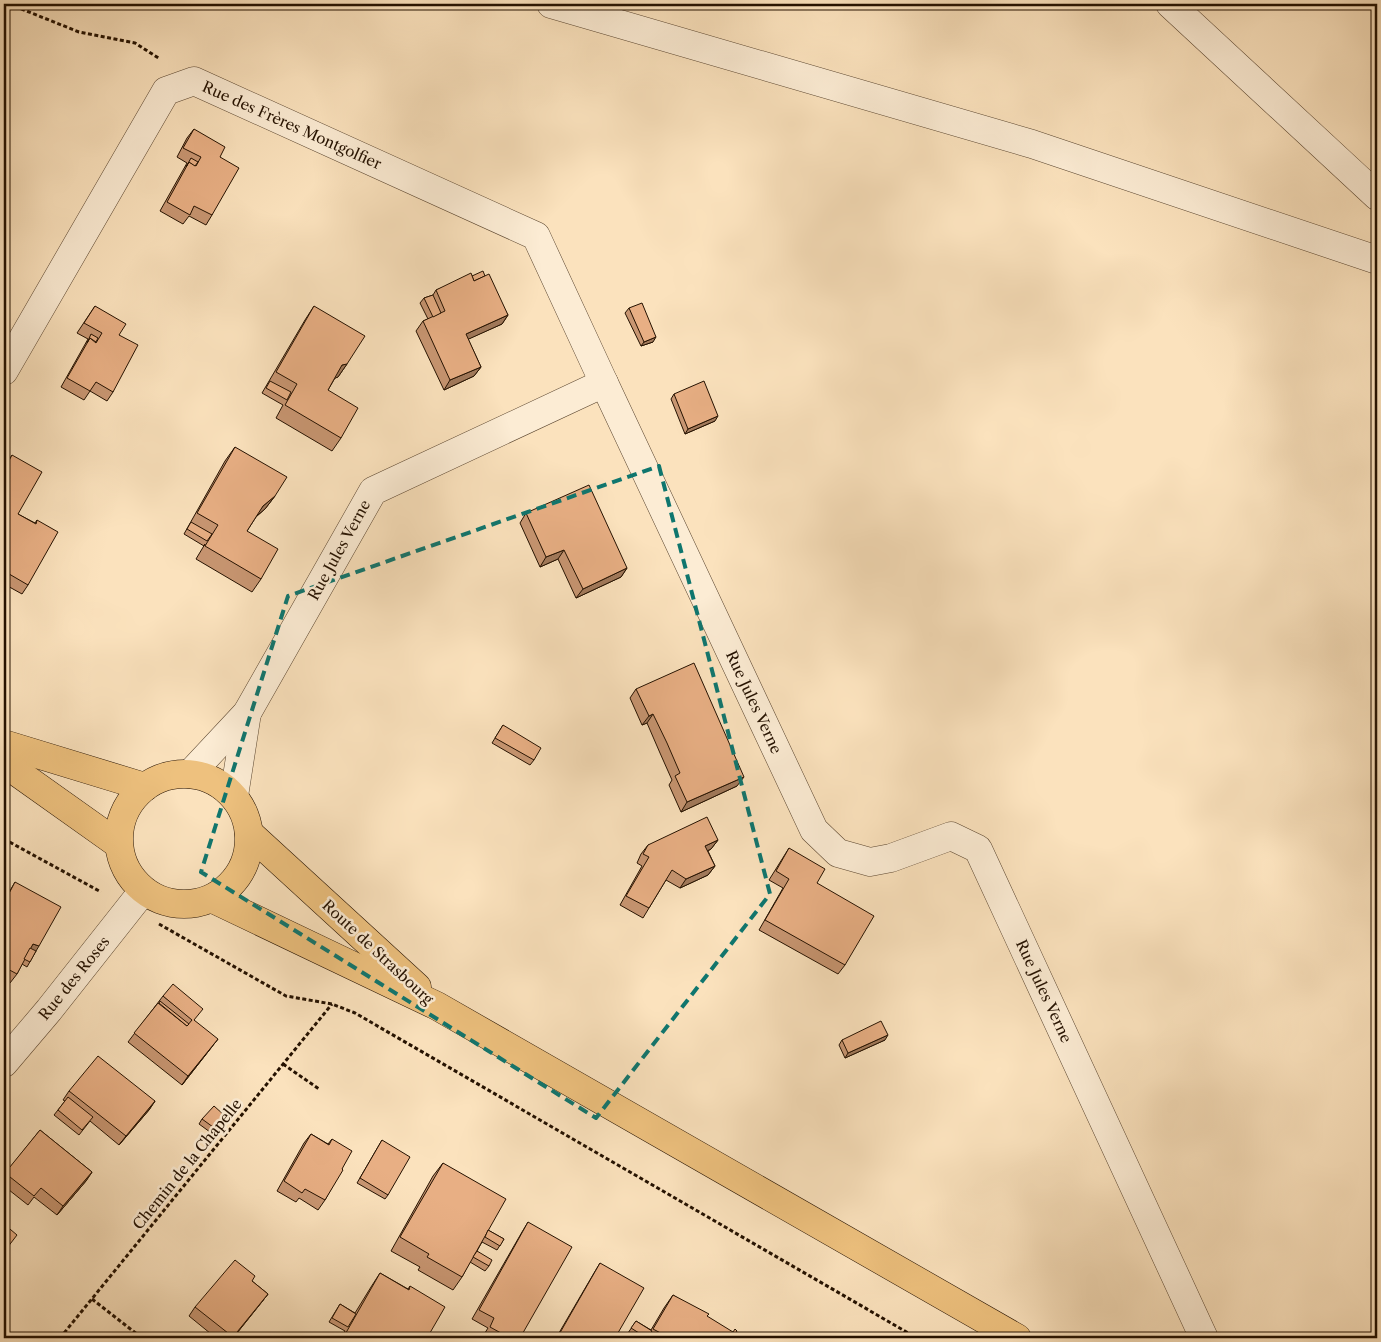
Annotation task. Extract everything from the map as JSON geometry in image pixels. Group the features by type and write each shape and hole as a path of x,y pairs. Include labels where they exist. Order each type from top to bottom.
{"main road":[{"path":"4,744 145,786"},
{"path":"4,763 118,844"},
{"path":"174,774 190,774 206,778 221,785 234,796 244,813 249,833 248,853 241,872 229,887 213,899 194,905 174,905 155,899 137,899 118,844 120,822 129,803 145,786 174,774"},
{"name":"Route de Strasbourg","path":"249,833 437,1006"},
{"name":"Route de Strasbourg","path":"213,899 437,1006"},
{"path":"437,1006 1017,1338"}],"street":[{"path":"552,4 1032,144 1377,260"},
{"path":"1170,4 1377,196"},
{"name":"Rue des Frères Montgolfier","path":"4,371 166,91 194,81 536,236 604,384"},
{"name":"Rue Jules Verne","path":"190,774 248,713 373,491 604,384 814,830 838,852 870,862 891,858 950,836 978,849 1204,1338"},
{"name":"Rue Jules Verne","path":"234,796 248,713"},
{"name":"Rue des Roses","path":"9,1048 49,1010 137,899"}],"path":[{"path":"9,4 79,32 135,43 194,81"},
{"path":"4,839 137,899 286,996 332,1004 355,1013 917,1338"},
{"name":"Chemin de la Chapelle","path":"60,1338 332,1004"},
{"path":"283,1064 319,1089"},
{"path":"92,1299 142,1338"}],"highlighted area":[{"path":"659,466 770,894 596,1118 201,872 288,596"}],"building":[{"path":"194,129 225,147 220,157 239,168 212,215 194,206 190,215 167,202 189,162 196,166 201,157 183,148"},
{"path":"191,158 198,162 195,166 189,162 186,167"},
{"path":"483,271 485,276 474,281 472,276"},
{"path":"471,273 474,281 489,274 508,315 466,334 481,367 450,380 423,321 445,311 436,290"},
{"path":"433,295 441,313 433,317 424,298"},
{"path":"642,303 656,337 644,342 629,308"},
{"path":"95,306 126,324 119,335 138,345 113,392 96,382 90,391 67,378 90,338 96,343 102,333 84,323"},
{"path":"314,306 365,336 347,364 342,365 328,390 358,408 341,438 285,405 297,384 276,372"},
{"path":"91,334 98,338 96,342 90,338 87,343"},
{"path":"270,381 291,392 287,400 266,388"},
{"path":"704,381 718,416 688,429 674,394"},
{"path":"235,447 287,477 275,496 263,506 247,531 278,549 261,579 205,546 218,525 197,513"},
{"path":"12,455 42,472 18,514 36,524 37,520 58,532 28,585 4,571 4,470"},
{"path":"589,485 627,568 583,589 564,550 546,557 526,513"},
{"path":"191,522 212,534 207,541 187,529"},
{"path":"694,663 744,777 687,802 675,776 680,773 667,743 653,714 649,716 636,689"},
{"path":"503,725 541,748 534,760 495,738"},
{"path":"707,817 718,840 705,846 715,866 686,879 672,870 649,908 626,896 649,857 643,854 648,845"},
{"path":"789,848 825,869 817,883 874,916 845,965 765,920 789,879 776,871"},
{"path":"15,882 61,907 39,946 33,944 17,974 4,967 4,903"},
{"path":"30,948 36,951 30,962 24,959"},
{"path":"173,984 203,1009 194,1020 218,1039 188,1076 134,1033 158,1003 187,1026 192,1020 163,996"},
{"path":"160,1001 189,1024 187,1026 159,1003"},
{"path":"881,1021 888,1035 848,1053 842,1040"},
{"path":"98,1056 155,1101 126,1136 69,1091"},
{"path":"68,1097 93,1117 82,1130 58,1110"},
{"path":"214,1106 224,1115 213,1127 202,1119"},
{"path":"40,1130 92,1172 63,1206 41,1188 34,1196 5,1173"},
{"path":"311,1134 329,1145 332,1139 352,1151 325,1200 305,1189 302,1193 284,1181"},
{"path":"382,1140 410,1157 388,1195 360,1178"},
{"path":"443,1163 506,1199 462,1277 427,1257 429,1254 400,1237"},
{"path":"528,1222 572,1247 520,1338 510,1338 490,1327 494,1318 479,1310"},
{"path":"4,1224 17,1235 4,1252"},
{"path":"488,1230 504,1239 500,1246 485,1237"},
{"path":"477,1251 492,1260 489,1266 473,1257"},
{"path":"235,1260 255,1276 252,1281 268,1294 233,1337 195,1307"},
{"path":"600,1263 644,1288 615,1338 557,1338"},
{"path":"380,1273 409,1290 410,1286 445,1307 427,1338 343,1338"},
{"path":"673,1295 709,1314 707,1316 733,1332 735,1329 737,1331 733,1338 670,1338 653,1329"},
{"path":"340,1304 356,1314 348,1327 332,1318"},
{"path":"636,1321 652,1331 647,1338 631,1328"}]}
